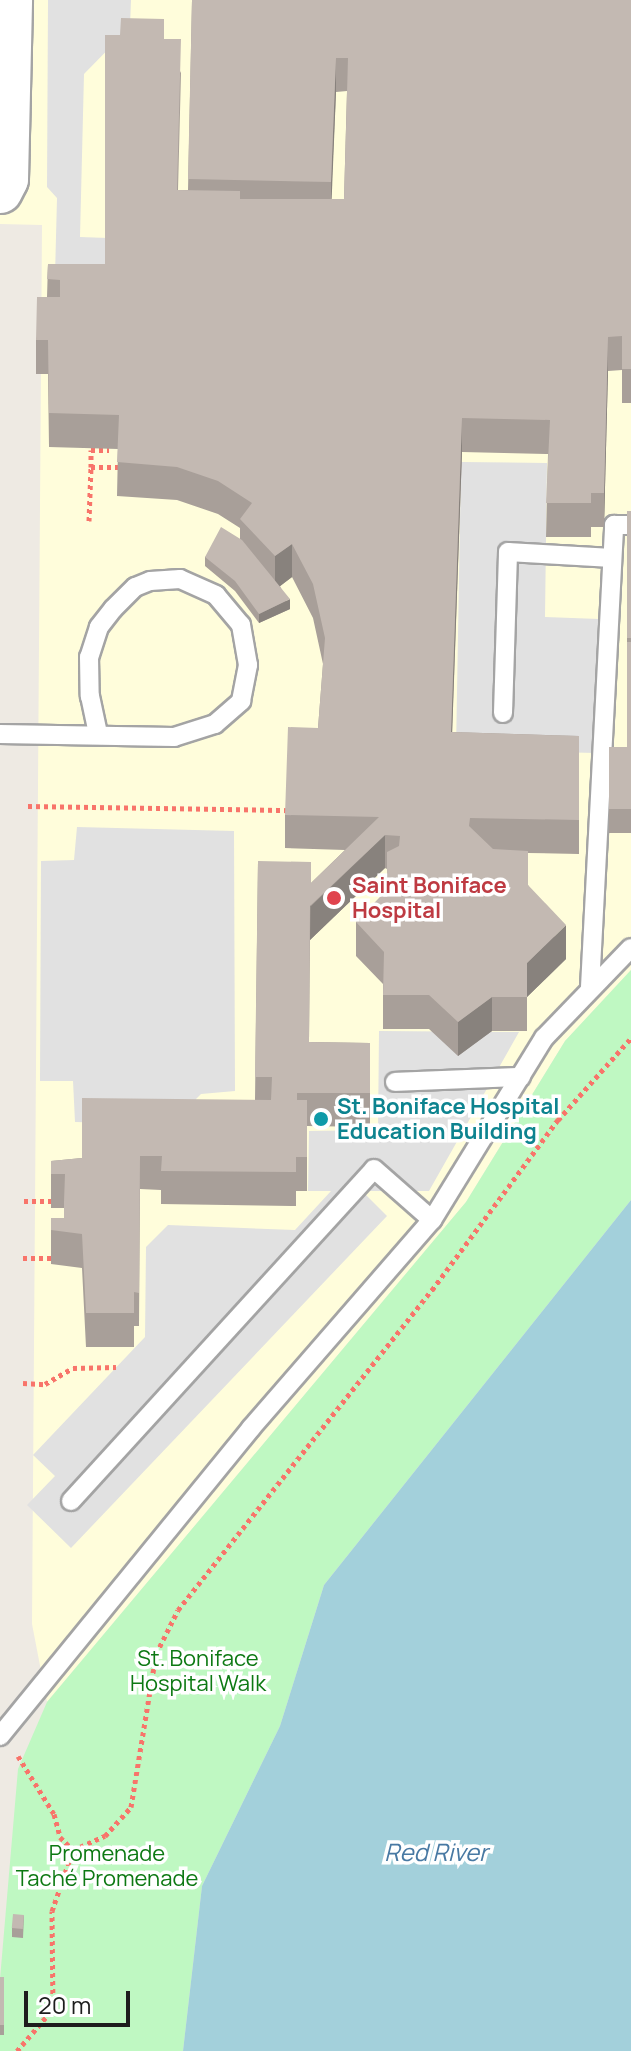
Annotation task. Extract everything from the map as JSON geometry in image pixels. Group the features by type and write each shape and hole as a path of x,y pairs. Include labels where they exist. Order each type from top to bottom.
{"street":[{"path":"0,191 6,179 10,0"}],"lane":[{"path":"590,987 614,525 631,525"},
{"path":"503,713 508,552 612,558"},
{"path":"0,734 174,737 197,733 231,714 246,685 248,645 241,625 216,595 180,579 150,581 113,609 99,627 89,657 98,734"},
{"path":"4,1742 251,1428 432,1220 544,1038 631,948"},
{"path":"395,1082 521,1077"},
{"path":"71,1501 374,1169 432,1220"}],"path":[{"path":"89,521 91,450 109,450"},
{"path":"91,467 118,467"},
{"path":"28,806 307,811"},
{"path":"17,2051 53,2009 52,1911 73,1850 105,1836 131,1807 156,1654 178,1610 432,1290 558,1120 631,1038"},
{"path":"24,1201 65,1201"},
{"path":"23,1258 64,1258"},
{"path":"23,1383 45,1384 73,1368 116,1367"},
{"path":"4,1742 16,1752 54,1814 60,1837 73,1850"}],"shaded area":[{"name":"Saint Boniface Hospital","path":"0,0 631,0 631,970 565,1041 466,1202 47,1702 32,1624 42,225 0,224"},
{"path":"48,0 131,0 130,27 84,74 80,237 108,238 107,277 55,276 57,198 47,187"},
{"path":"461,462 547,463 545,617 599,619 596,753 456,750"},
{"path":"77,827 234,831 235,1091 201,1094 196,1099 197,1125 75,1122 73,1081 40,1081 41,861 74,860"},
{"path":"379,1031 519,1032 429,1191 362,1191 387,1216 71,1548 27,1505 55,1476 33,1455 145,1337 146,1247 168,1225 295,1230 331,1191 308,1191 309,1131 378,1130"}],"green space":[{"name":"St. Boniface Hospital Walk","path":"631,970 631,1200 324,1585 280,1726 202,1886 183,2051 0,2051 0,1979 18,1769 47,1702 466,1202 565,1041"}],"water":[{"name":"Red River","path":"631,1200 631,2051 183,2051 202,1886 280,1726 324,1585"}],"building":[{"path":"192,0 631,0 631,369 622,369 622,336 608,337 604,493 591,493 591,503 546,503 550,420 462,418 451,732 579,736 579,820 470,818 469,826 493,849 528,851 528,885 566,925 527,963 527,997 492,997 458,1022 429,995 383,995 384,952 356,922 387,890 387,852 399,846 400,836 385,835 310,906 309,1042 370,1043 370,1093 297,1093 297,1100 307,1100 307,1157 296,1157 296,1172 161,1171 162,1156 140,1156 139,1293 134,1292 134,1313 86,1313 82,1234 51,1230 51,1218 64,1218 65,1174 51,1174 51,1161 82,1158 82,1098 271,1100 272,1077 255,1077 258,861 311,862 311,883 379,817 285,815 288,727 318,728 325,638 313,584 292,544 275,556 240,519 252,503 218,481 177,467 117,462 119,415 49,413 48,340 36,340 37,297 60,297 60,280 47,279 48,264 105,264 105,35 120,35 121,18 164,19 164,39 181,39 177,190 240,191 240,199 344,199 348,58 336,58 331,182 188,179"},
{"path":"627,511 631,511 631,638 627,638"},
{"path":"221,527 242,540 290,599 259,614 235,581 205,557"},
{"path":"627,642 631,642 631,809 609,809 609,747 627,747"},
{"path":"13,1914 24,1915 23,1929 12,1928"},
{"path":"0,1977 4,1977 4,2025 0,2025"}],"place":[{"name":"Saint Boniface Hospital","path":"334,898"},
{"name":"St. Boniface Hospital Education Building","path":"321,1119"}],"park label":[{"name":"Promenade Taché Promenade","path":"107,1866"}]}
